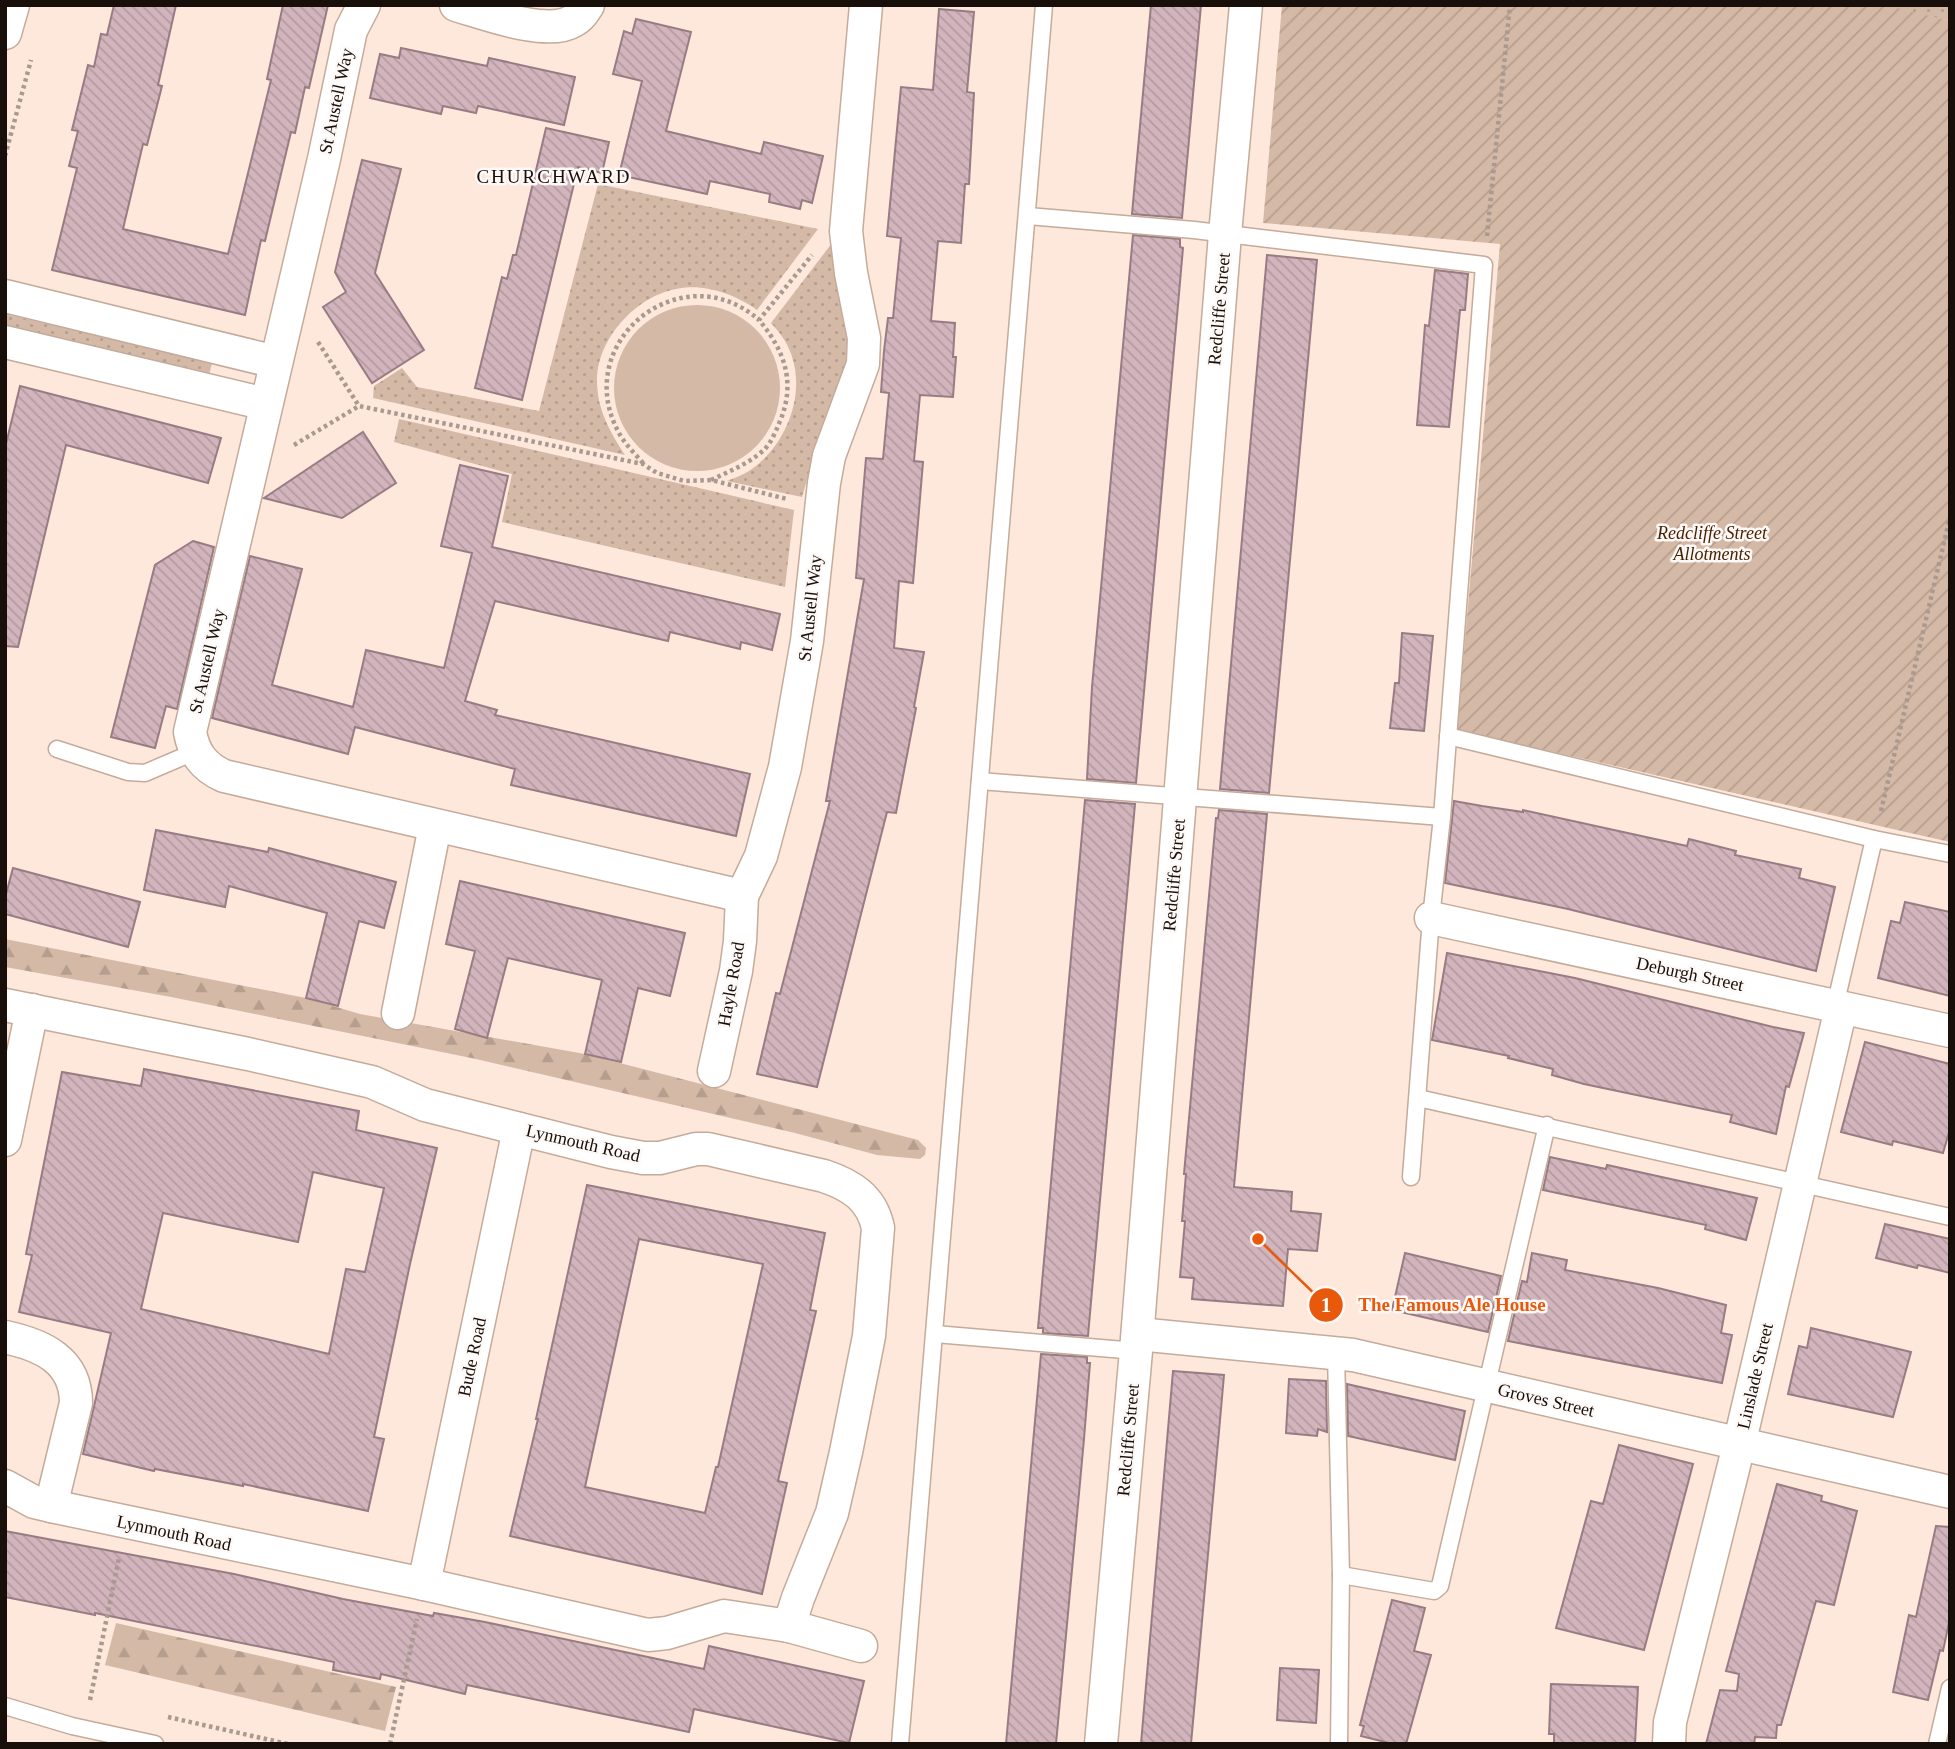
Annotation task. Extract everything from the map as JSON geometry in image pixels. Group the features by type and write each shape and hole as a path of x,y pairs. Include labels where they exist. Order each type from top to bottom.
{"street":[{"path":"5,33 13,5"},
{"name":"St Austell Way","path":"194,752 190,733 322,170 351,30 364,5"},
{"path":"456,5 518,22 553,26 573,21 588,5"},
{"name":"St Austell Way","path":"742,896 761,856 792,737 807,641 820,508 829,456 860,377 865,352 851,273 846,214 859,101 866,5"},
{"name":"Redcliffe Street","path":"1101,1744 1137,1342 1225,234 1246,5"},
{"path":"5,296 276,362"},
{"path":"5,342 266,404"},
{"path":"194,752 224,776 742,896"},
{"path":"398,1013 435,826"},
{"name":"Hayle Road","path":"714,1071 736,971 742,896"},
{"name":"Deburgh Street","path":"1431,918 1950,1031"},
{"name":"Lynmouth Road","path":"5,1140 19,1007 360,1079 425,1105 611,1153 643,1158 671,1156 696,1149 726,1153 842,1182 870,1206 878,1228 869,1336 832,1513 789,1626"},
{"name":"Linslade Street","path":"1669,1744 1670,1722 1739,1445 1838,1007"},
{"name":"Bude Road","path":"424,1584 519,1129"},
{"path":"5,1337 34,1345 49,1353 68,1371 76,1390 76,1403 51,1507"},
{"name":"Groves Street","path":"1137,1342 1336,1353 1950,1492"},
{"name":"Lynmouth Road","path":"5,1486 34,1502 51,1507 424,1584 648,1635 667,1633 724,1615 789,1626 861,1646"}],"lane":[{"path":"900,1744 1044,5"},
{"path":"1028,216 1225,234 1484,265 1442,817 1431,918 1411,1177"},
{"path":"1448,736 1874,839 1950,854"},
{"path":"57,749 128,772 145,773 194,752"},
{"path":"980,781 1442,817"},
{"path":"1838,1007 1874,839"},
{"path":"1419,1098 1950,1217"},
{"path":"1341,1575 1434,1591 1440,1586 1547,1125"},
{"path":"934,1334 1137,1342"},
{"path":"1336,1353 1341,1575 1339,1744"},
{"path":"1937,1744 1950,1688"},
{"path":"5,1706 85,1729 155,1744"}],"path":[{"path":"1484,265 1510,5"},
{"path":"5,156 32,56"},
{"path":"759,320 846,214"},
{"path":"710,480 736,469 766,448 786,407 789,386 784,359 774,337 747,310 711,297 678,298 642,315 617,342 609,365 608,400 620,434 643,464 657,473 684,481 710,480 820,508"},
{"path":"286,319 307,324 359,406"},
{"path":"256,448 281,453 359,406 643,464"},
{"path":"1874,839 1950,517"},
{"path":"85,1729 126,1523"},
{"path":"390,1744 424,1584"}],"green space":[{"name":"Redcliffe Street Allotments","path":"1282,5 1885,5 1950,21 1950,842 1457,730 1500,244 1263,223"},
{"path":"1950,5 1950,21 1885,6"},
{"path":"598,184 818,229 757,310 718,291 686,288 676,289 646,301 621,322 604,350 597,381 605,420 625,455 373,398 374,386 402,368 417,387 539,411"},
{"path":"832,243 854,360 812,463 802,497 727,481 749,471 764,458 784,431 795,399 794,365 789,349 771,323"},
{"path":"697,305 729,311 756,329 774,356 780,388 774,420 756,447 729,465 697,471 665,465 638,447 620,420 614,388 620,356 638,329 665,311"},
{"path":"5,314 212,363 209,376 5,328"},
{"path":"399,419 794,510 785,587 502,522 512,474 394,442"},
{"path":"5,939 306,998 360,1014 585,1054 918,1140 926,1148 925,1155 920,1159 877,1155 795,1133 476,1059 171,997 5,967"},
{"path":"116,1623 396,1687 385,1731 105,1665"}],"building":[{"path":"114,5 176,5 158,85 162,86 147,145 143,144 123,229 228,254 271,80 267,79 283,5 328,5 309,88 305,87 295,133 291,132 265,241 261,240 245,315 52,270 77,168 69,166 78,131 72,130 88,65 94,67 101,34 107,35"},
{"path":"1151,5 1201,5 1182,218 1132,214"},
{"path":"939,9 974,12 967,92 974,93 969,184 965,184 961,243 938,241 931,321 955,323 953,397 920,395 914,461 923,462 913,583 899,581 894,648 924,652 914,707 916,708 896,813 887,812 817,1087 757,1074 776,993 780,994 830,801 826,801 864,579 856,578 866,458 883,459 889,393 881,392 884,351 888,318 893,318 901,238 887,236 901,87 933,90"},
{"path":"636,19 691,32 666,131 761,154 764,142 823,156 812,203 802,200 800,209 769,202 770,194 710,181 707,194 619,175 642,81 613,74 624,31 632,34"},
{"path":"401,48 487,66 489,58 575,77 564,125 478,106 476,113 443,106 441,114 370,98 380,54 399,58"},
{"path":"546,128 609,142 602,173 578,167 522,400 475,388 502,277 507,279 513,255 516,255"},
{"path":"362,160 401,169 375,273 424,350 372,383 323,307 346,292 335,272"},
{"path":"1133,235 1180,239 1180,247 1183,248 1136,783 1087,779 1092,687"},
{"path":"1267,255 1317,260 1269,793 1220,789"},
{"path":"1435,270 1468,274 1465,310 1460,310 1449,427 1417,425 1425,325 1429,326"},
{"path":"20,386 221,438 208,483 66,445 18,647 5,646 5,448"},
{"path":"363,432 396,483 342,518 264,498"},
{"path":"460,465 508,476 492,547 780,614 772,650 741,642 740,649 670,632 668,641 495,601 465,701 497,710 495,715 750,774 736,836 511,785 515,769 355,727 348,754 212,718 250,556 302,569 272,685 353,707 366,650 444,668 472,553 441,546"},
{"path":"193,541 214,547 177,709 166,706 155,748 111,737 155,565"},
{"path":"1402,633 1433,636 1424,731 1390,728 1395,683 1399,683"},
{"path":"1085,800 1135,804 1088,1336 1043,1333 1043,1328 1038,1328"},
{"path":"1454,801 1523,810 1687,846 1689,839 1736,851 1735,855 1801,869 1799,878 1835,887 1816,971 1568,909 1445,883"},
{"path":"1219,810 1267,814 1234,1187 1292,1192 1291,1211 1321,1214 1317,1251 1288,1249 1283,1306 1192,1299 1194,1278 1180,1277 1185,1221 1182,1221 1184,1174 1216,818"},
{"path":"156,830 268,852 269,848 396,882 384,928 359,921 338,1006 306,998 327,913 229,886 225,907 144,890"},
{"path":"13,868 140,902 128,947 5,914 5,898"},
{"path":"460,881 685,933 670,996 638,988 621,1062 585,1054 602,980 508,958 487,1038 455,1029 475,951 446,944"},
{"path":"1905,902 1950,912 1950,996 1878,978 1891,921 1900,923"},
{"path":"1447,953 1575,978 1804,1033 1789,1087 1786,1086 1776,1134 1730,1122 1732,1115 1584,1084 1552,1075 1553,1069 1508,1058 1509,1056 1432,1040"},
{"path":"1865,1042 1950,1064 1950,1129 1943,1153 1893,1141 1892,1145 1841,1132"},
{"path":"144,1069 359,1111 356,1130 437,1148 374,1437 384,1439 368,1511 243,1484 155,1469 154,1471 83,1454 111,1333 19,1312 32,1255 26,1254 62,1072 141,1086","holes":["313,1172 384,1188 365,1272 346,1269 329,1354 141,1309 163,1213 298,1242"]},
{"path":"1550,1157 1606,1169 1607,1165 1757,1198 1746,1240 1705,1229 1706,1225 1543,1190"},
{"path":"587,1185 825,1233 810,1310 816,1311 778,1481 787,1483 762,1594 510,1536","holes":["639,1239 763,1264 718,1467 705,1513 585,1487"]},
{"path":"1885,1224 1950,1239 1950,1273 1876,1258"},
{"path":"1405,1253 1501,1276 1488,1332 1392,1310"},
{"path":"1532,1253 1567,1260 1565,1270 1658,1288 1726,1305 1721,1333 1732,1335 1722,1383 1508,1341 1522,1281 1527,1282"},
{"path":"1811,1328 1911,1352 1893,1417 1788,1394 1799,1346 1807,1348"},
{"path":"1041,1354 1087,1357 1087,1363 1090,1363 1084,1439 1056,1744 1006,1744"},
{"path":"1173,1371 1224,1375 1191,1744 1141,1744"},
{"path":"1289,1379 1326,1381 1327,1432 1318,1429 1317,1436 1286,1433"},
{"path":"1347,1384 1465,1411 1455,1460 1348,1436"},
{"path":"1619,1445 1693,1464 1644,1650 1556,1628 1591,1501 1603,1504"},
{"path":"1777,1484 1822,1496 1821,1501 1857,1511 1834,1605 1816,1601 1781,1725 1777,1725 1776,1738 1755,1737 1754,1744 1706,1744 1720,1690 1737,1691 1739,1674 1726,1671"},
{"path":"1936,1526 1950,1527 1950,1618 1928,1700 1893,1692 1909,1615 1916,1617"},
{"path":"5,1531 234,1574 343,1599 433,1616 434,1613 485,1622 704,1669 709,1646 864,1681 849,1743 694,1709 689,1732 467,1685 465,1694 381,1674 380,1679 333,1670 334,1662 5,1597"},
{"path":"1392,1600 1425,1608 1414,1651 1431,1655 1406,1744 1393,1744 1361,1736 1364,1726 1360,1725"},
{"path":"1280,1668 1319,1670 1316,1723 1277,1720"},
{"path":"1551,1684 1638,1687 1635,1744 1554,1744 1554,1734 1549,1734"}],"place":[{"name":"The Famous Ale House","path":"1258,1239"}],"district":[{"name":"CHURCHWARD","path":"554,176"}]}
